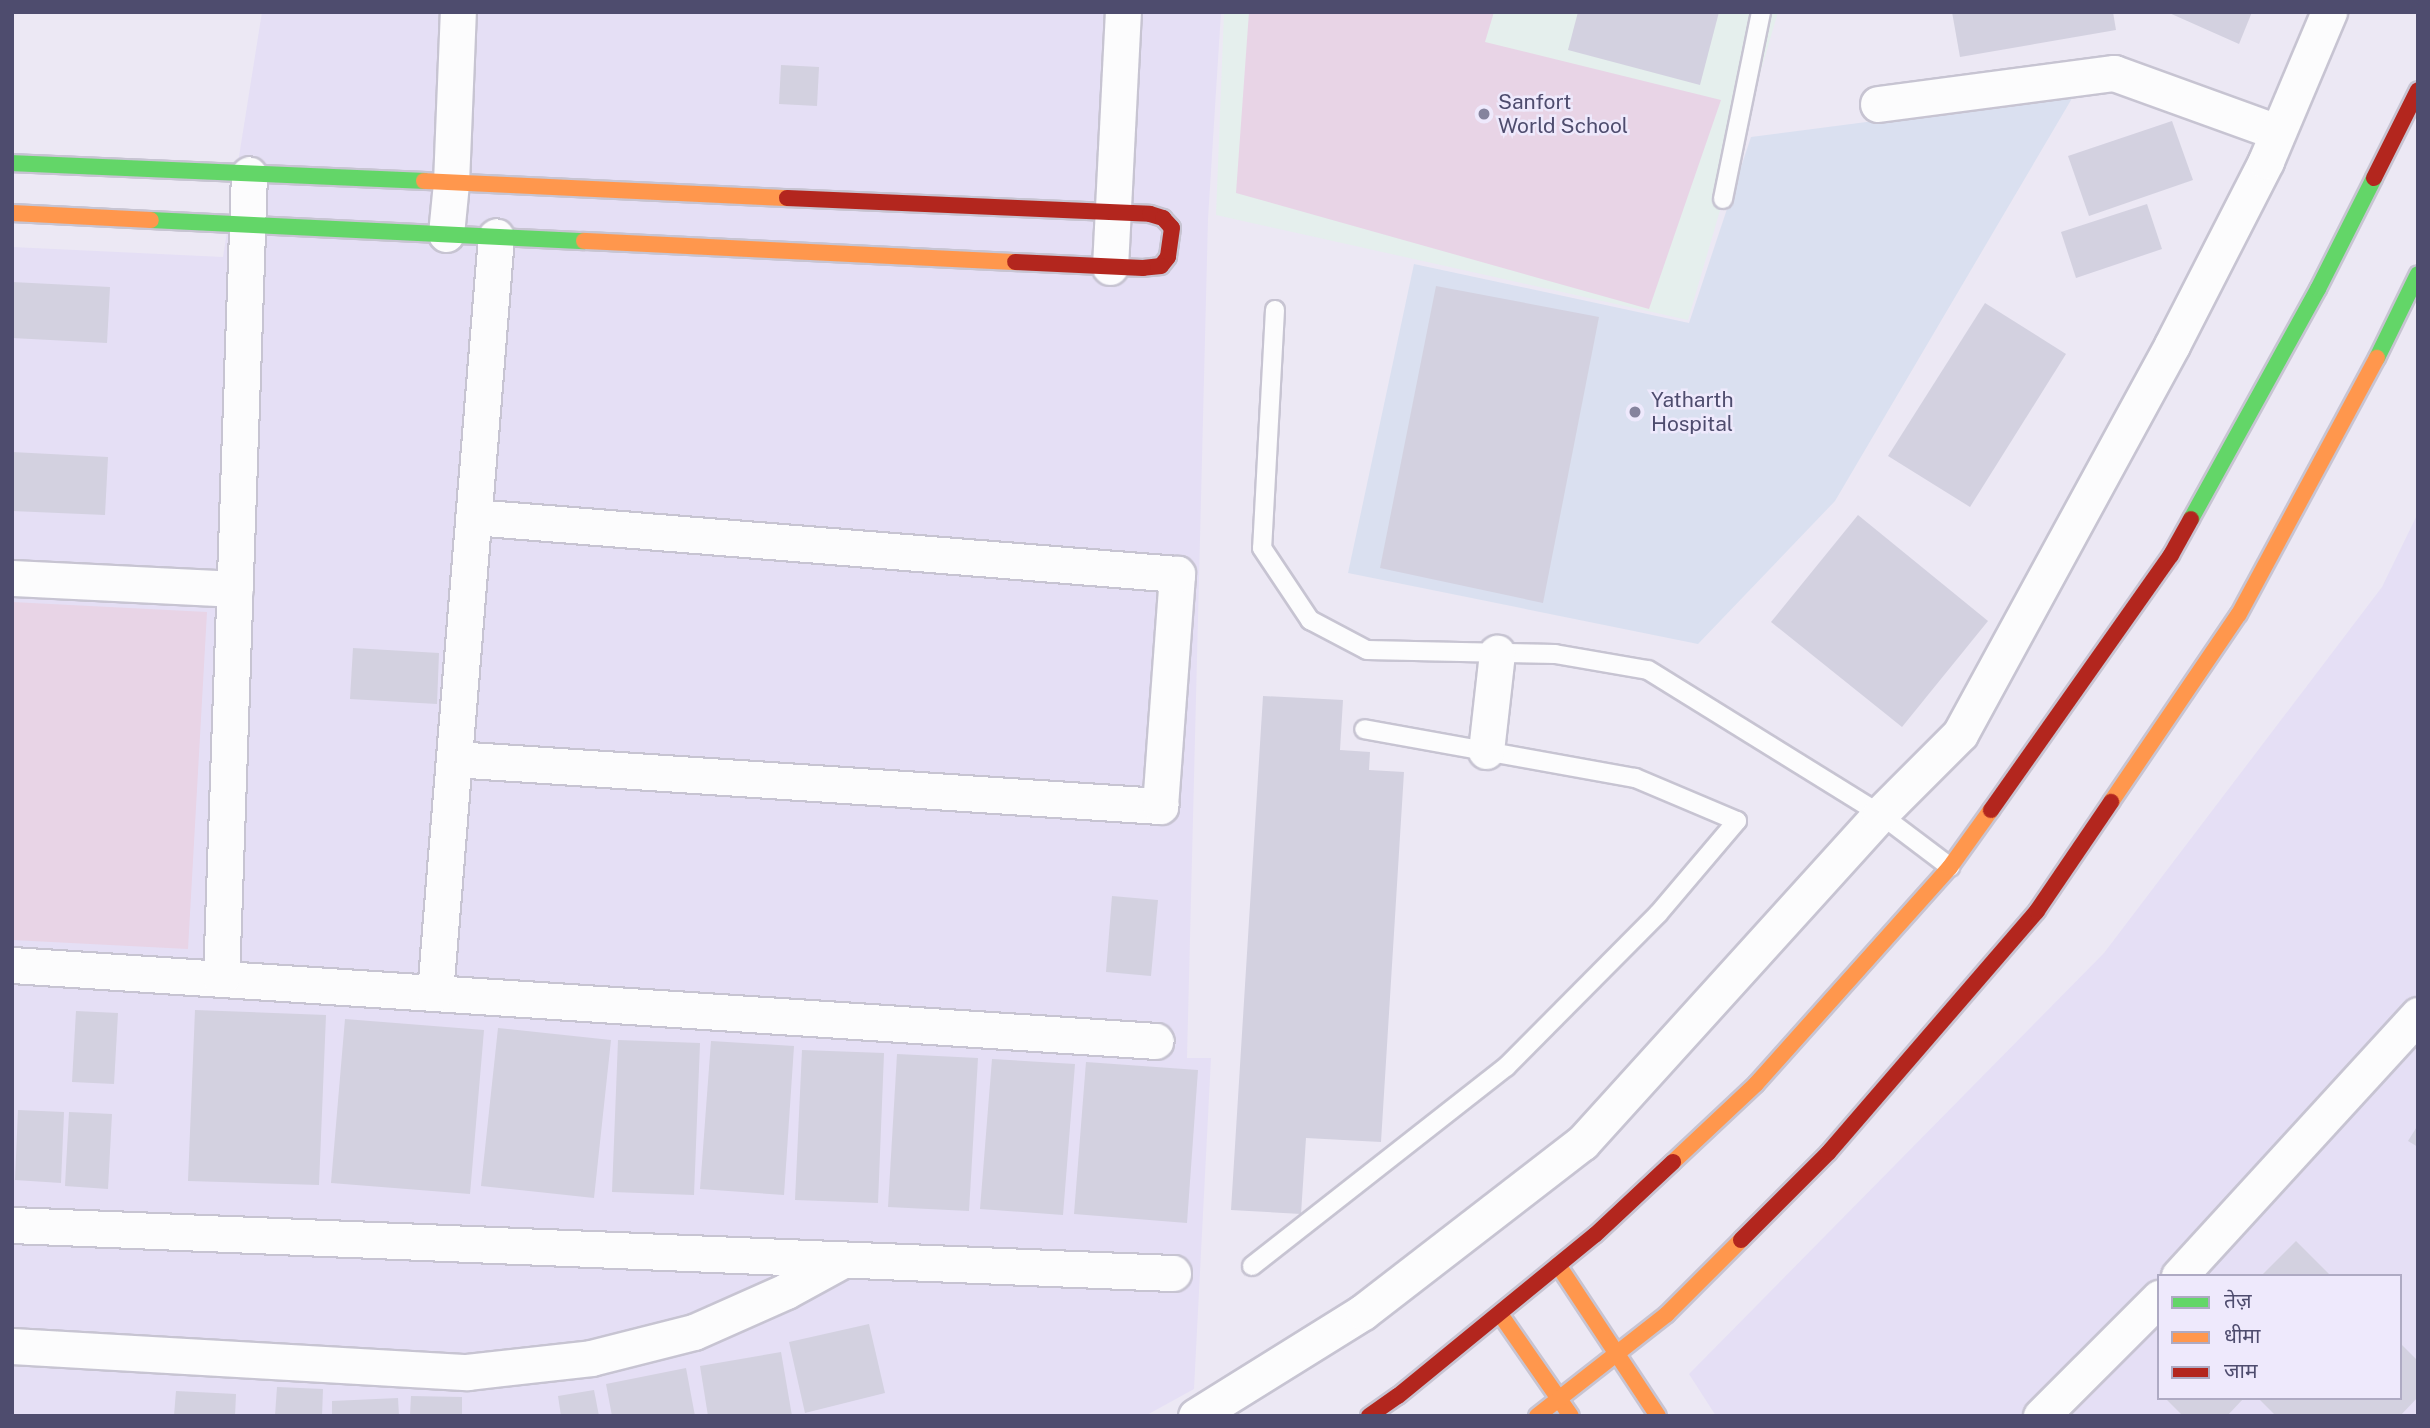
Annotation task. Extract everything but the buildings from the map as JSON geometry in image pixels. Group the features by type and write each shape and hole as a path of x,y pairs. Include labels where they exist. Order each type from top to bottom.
{"street":[{"path":"446,234 452,183 458,12"},
{"path":"1110,267 1123,12"},
{"path":"1196,1416 1363,1312 1582,1143 1880,814 1960,734 2172,345 2277,132 2329,12"},
{"path":"1878,104 2114,73 2277,132"},
{"path":"1369,1416 1398,1396 1595,1235 1756,1084 1950,867 2171,555 2318,289 2418,90"},
{"path":"12,163 1150,214 1163,218 1172,228 1168,257 1161,266 1110,267 12,213"},
{"path":"221,979 249,174"},
{"path":"435,993 496,236"},
{"path":"1537,1416 1667,1314 1829,1152 2037,911 2239,614 2386,341 2418,274"},
{"path":"454,760 1160,806 1177,575 473,517"},
{"path":"12,578 235,589"},
{"path":"1486,751 1497,653"},
{"path":"12,965 1155,1041"},
{"path":"2181,1274 2418,1016"},
{"path":"12,1225 1173,1273"},
{"path":"12,1346 481,1370 592,1358 694,1332 786,1291 843,1259"},
{"path":"1558,1265 1658,1416"},
{"path":"2041,1416 2157,1300"},
{"path":"1500,1314 1571,1416"}],"lane":[{"path":"1723,199 1761,12"},
{"path":"1275,310 1262,548 1310,620 1367,650 1555,654 1648,670 1880,814 1950,867"},
{"path":"1252,1266 1506,1067 1658,914 1737,821 1635,778 1364,729"}],"shaded area":[{"path":"262,12 1221,12 1208,219 1187,1058 1211,1058 1194,1389 1145,1416 12,1416 12,247 223,257"},
{"name":"Sanfort World School","path":"1224,12 1778,12 1688,320 1216,215"},
{"name":"Sanfort World School","path":"1249,12 1494,12 1485,42 1721,100 1649,309 1236,193"},
{"name":"Yatharth Hospital","path":"2074,95 1835,501 1698,644 1348,573 1414,264 1689,323 1751,137"},
{"path":"2418,513 2418,1416 1716,1416 1689,1374 2104,953 2382,587"},
{"path":"12,602 207,612 188,949 12,940"}],"traffic: fast":[{"path":"12,163 424,181"},
{"path":"2191,519 2318,289 2374,178"},
{"path":"151,220 584,241"},
{"path":"2377,358 2418,274"}],"traffic: slow":[{"path":"424,181 787,198"},
{"path":"12,213 151,220"},
{"path":"584,241 1015,262"},
{"path":"2111,802 2239,614 2377,358"},
{"path":"1673,1162 1756,1084 1950,867 1991,810"},
{"path":"1537,1416 1667,1314 1741,1240"},
{"path":"1558,1265 1658,1416"},
{"path":"1500,1314 1571,1416"}],"traffic: jam":[{"path":"2374,178 2418,90"},
{"path":"787,198 1150,214 1163,218 1172,228 1168,257 1161,266 1143,268 1015,262"},
{"path":"1991,810 2171,555 2191,519"},
{"path":"1741,1240 1829,1152 2037,911 2111,802"},
{"path":"1369,1416 1398,1396 1595,1235 1673,1162"}],"place":[{"name":"Sanfort World School","path":"1484,114"},
{"name":"Yatharth Hospital","path":"1635,412"}]}
